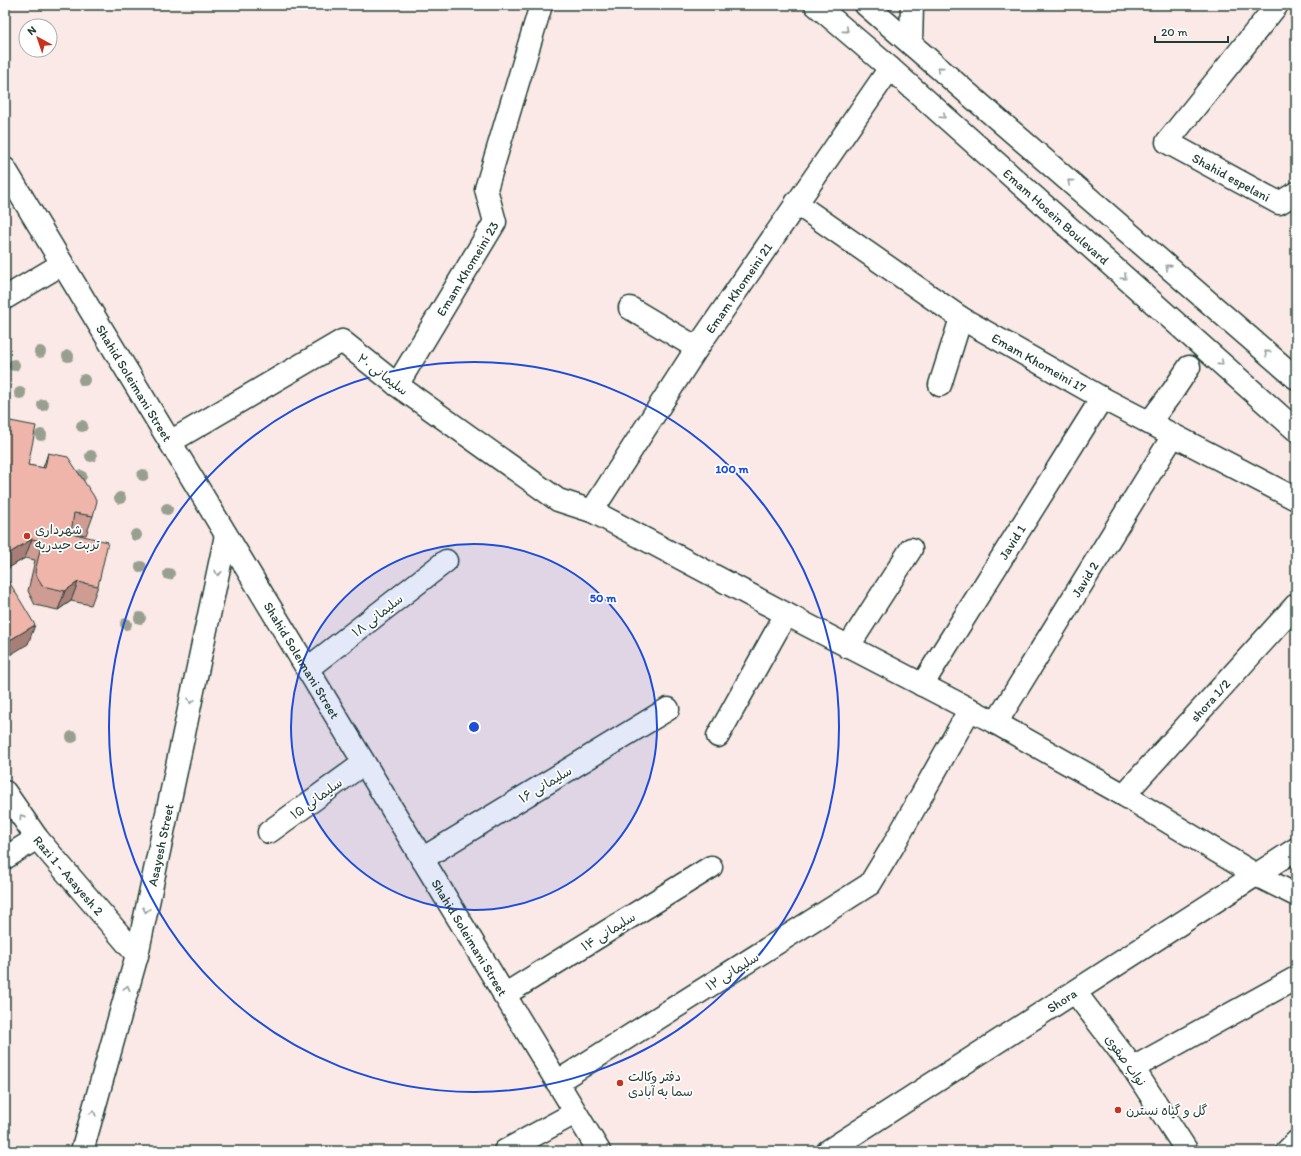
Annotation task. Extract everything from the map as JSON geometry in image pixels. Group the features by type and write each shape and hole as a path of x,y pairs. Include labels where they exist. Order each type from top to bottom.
{"street":[{"name":"Emam Khomeini 23","path":"397,385 495,222 486,189 541,5"},
{"name":"Emam Hosein Boulevard","path":"816,5 890,68 1296,430"},
{"path":"866,5 1296,378"},
{"path":"911,44 912,5"},
{"name":"Shahid espelani","path":"1277,5 1167,142 1279,203 1296,193"},
{"name":"Emam Khomeini 21","path":"592,511 697,348 890,68"},
{"name":"Shahid Soleimani Street","path":"5,169 575,1113 600,1148"},
{"name":"Emam Khomeini 17","path":"796,204 961,318 1102,398 1296,499"},
{"path":"5,298 62,264"},
{"path":"630,308 697,348"},
{"path":"940,385 961,318"},
{"name":"سلیمانی ۲۰","path":"170,442 342,341 397,385 558,500 592,511 848,647 970,709 1124,795 1256,875 1296,895"},
{"path":"1149,423 1189,367"},
{"name":"Javid 1","path":"922,685 1102,398"},
{"name":"Javid 2","path":"996,723 1173,436"},
{"name":"Asayesh Street","path":"82,1151 137,954 226,535"},
{"path":"848,647 911,549"},
{"name":"سلیمانی ۱۸","path":"307,669 446,561"},
{"name":"shora 1/2","path":"1124,795 1296,605"},
{"path":"718,736 786,614"},
{"name":"سلیمانی ۱۶","path":"422,859 668,709"},
{"name":"سلیمانی ۱۲","path":"557,1082 870,884 970,709"},
{"name":"سلیمانی ۱۵","path":"269,832 364,764"},
{"name":"Razi 1 - Asayesh 2","path":"5,792 37,838 137,954"},
{"path":"5,858 37,838"},
{"name":"Shora","path":"828,1151 1296,849"},
{"name":"سلیمانی ۱۴","path":"504,995 711,867"},
{"path":"1133,1068 1296,978"},
{"name":"نواب صفوی","path":"1075,992 1133,1068 1187,1151"},
{"path":"505,1151 575,1113"},
{"path":"1287,1151 1296,1142"}],"building":[{"path":"5,420 36,426 28,465 45,468 48,453 68,457 97,501 93,516 74,513 71,533 108,542 98,586 78,582 65,591 42,586 35,572 42,541 32,539 5,556 5,493 8,484 5,484"},
{"path":"5,575 35,625 5,643"}],"place":[{"name":"شهرداری تربت حیدریه","path":"27,536"},
{"name":"دفتر وکالت سما به آبادی","path":"620,1083"},
{"name":"گل و گیاه نسترن","path":"1118,1110"}]}
